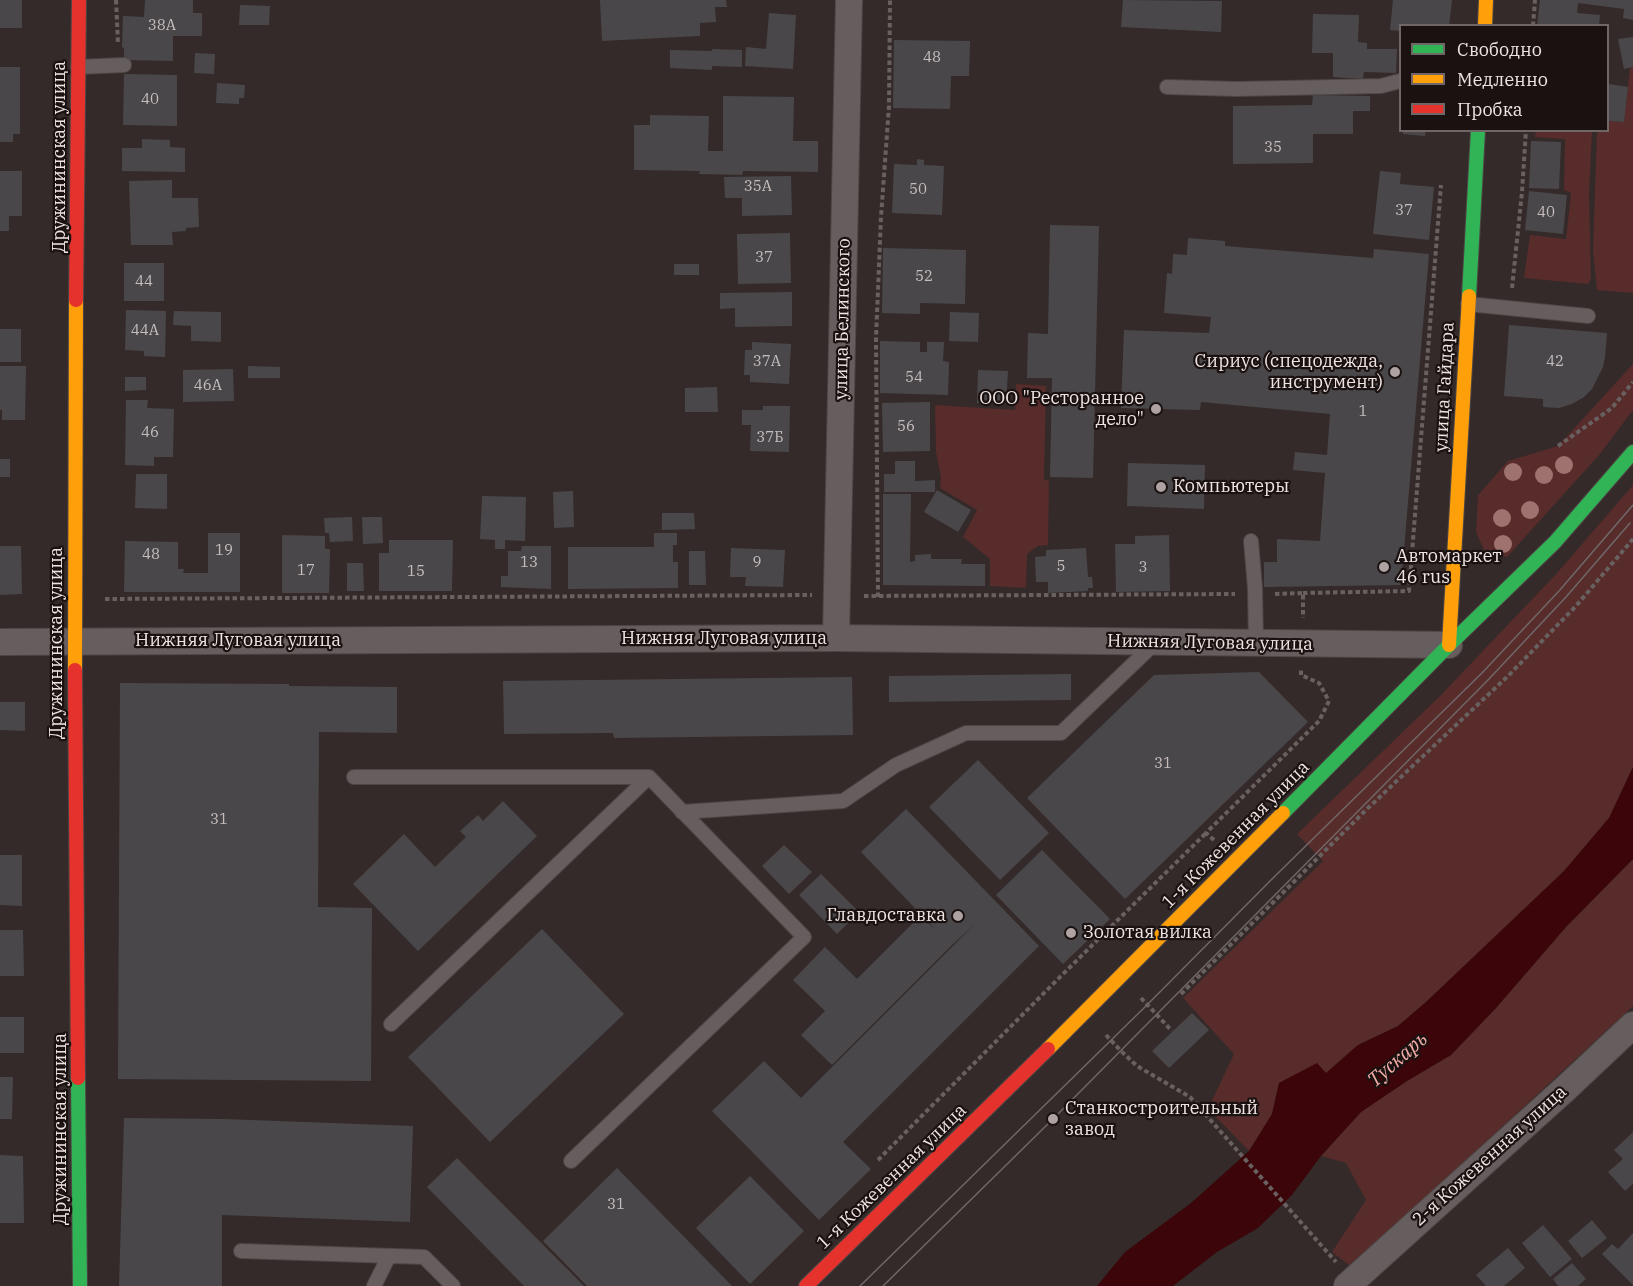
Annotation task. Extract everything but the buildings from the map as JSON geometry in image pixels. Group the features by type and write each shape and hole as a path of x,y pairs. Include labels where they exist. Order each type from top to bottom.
{"street":[{"name":"Дружининская улица","path":"79,0 74,599 80,1286"},
{"name":"улица Белинского","path":"836,638 849,0"},
{"path":"1485,24 1486,0"},
{"name":"улица Гайдара","path":"1449,645 1478,132"},
{"name":"1-я Кожевенная улица","path":"806,1286 1085,1013 1449,645 1555,542 1633,452"},
{"name":"Нижняя Луговая улица","path":"0,642 836,638 1449,645"},
{"name":"2-я Кожевенная улица","path":"1347,1286 1633,1025"}],"lane":[{"path":"78,67 121,65"},
{"path":"1167,87 1237,89 1381,86 1399,82"},
{"path":"1468,304 1588,316"},
{"path":"1251,541 1256,643"},
{"path":"682,812 843,801 896,765 966,733 1061,733 1156,642"},
{"path":"354,777 649,777 804,937 571,1161"},
{"path":"392,1024 649,777"},
{"path":"242,1251 424,1257 453,1286"},
{"path":"374,1286 389,1256"}],"path":[{"path":"116,0 121,65"},
{"path":"878,597 876,338 889,106 890,0"},
{"path":"1533,24 1535,0"},
{"path":"1510,308 1526,132"},
{"path":"74,599 836,594 878,597 1409,591 1442,176"},
{"path":"1558,446 1612,408 1633,382"},
{"path":"1181,994 1368,809 1508,676 1576,606 1633,538"},
{"path":"1302,628 1303,593"},
{"path":"878,1160 1319,721 1329,701 1319,683 1301,675 1301,663"},
{"path":"1206,832 1236,861"},
{"path":"1149,990 1140,998 1172,1031"},
{"path":"1085,1013 1137,1066 1190,1097 1321,1247"}],"shaded area":[{"path":"1633,67 1633,293 1597,290 1593,251 1597,132 1609,132 1609,121 1624,122 1630,68"},
{"path":"1536,132 1592,132 1589,193 1591,279 1588,284 1524,278 1530,235 1566,239 1571,193 1564,190 1565,139 1535,137"},
{"path":"1633,364 1633,410 1600,454 1507,557 1485,552 1476,532 1478,495 1508,461 1558,446"},
{"path":"1016,384 1046,386 1044,479 1049,481 1048,545 1038,546 1027,554 1026,588 990,586 990,559 963,537 977,510 940,488 941,477 936,452 935,405 1015,410"},
{"path":"1633,485 1633,767 1609,818 1564,871 1398,1026 1358,1045 1325,1074 1279,1083 1272,1114 1249,1151 1208,1109 1234,1054 1183,998 1323,861 1297,834 1440,696 1558,572"},
{"path":"1633,859 1633,1006 1376,1243 1349,1265 1332,1252 1366,1200 1346,1163 1321,1156 1361,1112 1451,1055 1496,1008 1566,927"}],"water":[{"name":"Тускарь","path":"1633,767 1633,859 1566,927 1496,1008 1451,1055 1361,1112 1321,1156 1292,1195 1258,1228 1217,1252 1173,1286 1097,1286 1125,1252 1191,1203 1249,1151 1272,1114 1279,1083 1317,1063 1326,1073 1358,1045 1398,1026 1564,871 1609,818"}],"tram line":[{"path":"860,1286 1482,673 1559,591 1633,505"},
{"path":"883,1286 1053,1119 1488,680 1566,597 1630,523"}],"traffic: fast":[{"path":"1469,296 1478,132"},
{"path":"1283,813 1449,645 1555,542 1633,452"},
{"path":"78,1078 80,1286"}],"traffic: slow":[{"path":"1485,24 1486,0"},
{"path":"1449,645 1469,296"},
{"path":"75,670 76,300"},
{"path":"1048,1049 1283,813"}],"traffic: jam":[{"path":"76,300 79,0"},
{"path":"75,670 78,1078"},
{"path":"806,1286 1048,1049"}],"place":[{"name":"Сириус (спецодежда, инструмент)","path":"1395,372"},
{"name":"ООО \"Ресторанное дело\"","path":"1156,409"},
{"name":"Компьютеры","path":"1161,487"},
{"name":"Автомаркет 46 rus","path":"1384,567"},
{"name":"Главдоставка","path":"958,916"},
{"name":"Золотая вилка","path":"1071,933"},
{"name":"Станкостроительный завод","path":"1053,1119"}]}
